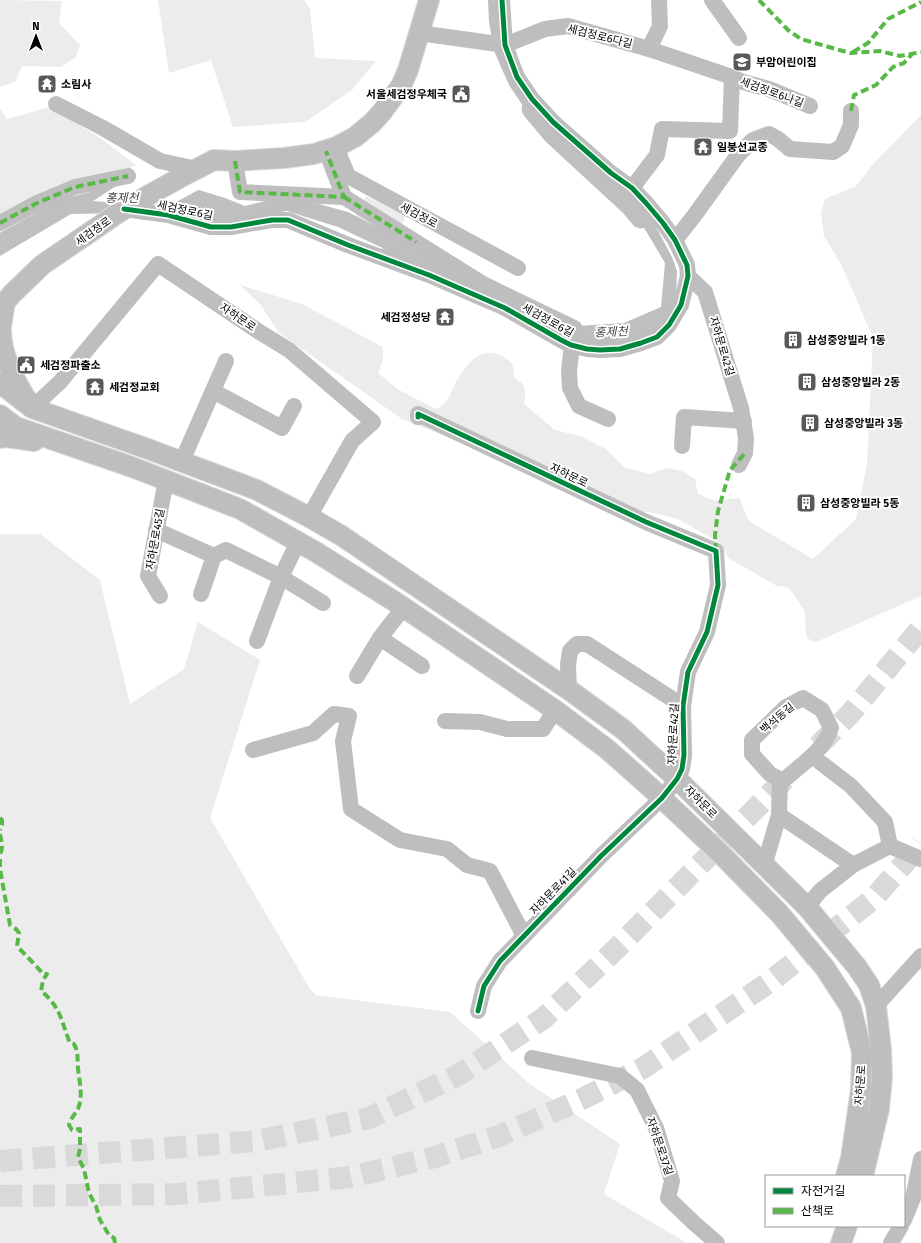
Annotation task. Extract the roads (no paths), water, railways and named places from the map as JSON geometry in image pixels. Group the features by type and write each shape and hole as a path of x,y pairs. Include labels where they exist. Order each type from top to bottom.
{"main road":[{"name":"세검정로","path":"2,305 42,265 128,207 214,160 235,161 299,157 331,149 355,136 372,123 401,86 408,70 426,2"},
{"path":"2,305 1,328 4,352 17,385 32,408"},
{"name":"자하문로","path":"0,383 32,408 182,461 257,490 309,517 377,558 569,690 624,730 677,778 807,908 857,967 869,985 876,1006 881,1049 882,1078 879,1109 864,1175"},
{"name":"자하문로","path":"0,414 16,427 166,480 240,509 298,542 404,607 555,710 607,749 662,798 721,854 779,913 825,968 851,1008 862,1053 862,1089 851,1158 846,1175"},
{"path":"0,438 6,437 70,446"},
{"path":"828,1243 832,1227"},
{"path":"841,1243 847,1227"}],"street":[{"name":"세검정로6길","path":"128,207 168,215 211,227 231,227 272,220 288,220 348,245 429,275 504,308 571,345 587,349 620,349 657,337 669,325 681,305 688,276 687,265 675,240 659,218 632,188 611,173 553,122 532,99 517,77 505,45 502,0"},
{"path":"649,49 660,26 658,0"},
{"path":"712,0 739,38"},
{"name":"세검정로6다길","path":"505,45 545,29 568,26 649,49 732,77"},
{"path":"419,33 505,45"},
{"name":"세검정로6나길","path":"632,188 656,155 662,129 730,131 732,77 742,82 769,89 810,106"},
{"path":"56,104 103,128 160,161 190,172"},
{"path":"675,240 738,155 753,140 769,134 790,149 833,152 842,146 851,125 851,111"},
{"path":"331,149 344,197"},
{"name":"세검정로","path":"331,149 348,176 518,268"},
{"path":"235,161 240,192 344,197 463,273 574,328 571,345"},
{"path":"0,223 37,203 75,187 128,176"},
{"name":"자하문로","path":"32,408 60,382 158,264 289,350 373,422 352,441 309,517"},
{"name":"자하문로42길","path":"688,276 705,292 741,408 746,438 744,453 739,465"},
{"name":"세검정로6길","path":"571,345 569,371 570,388 579,406 608,419"},
{"path":"182,461 226,361"},
{"path":"213,391 282,428 294,406"},
{"name":"자하문로","path":"418,418 418,414 646,522 716,551"},
{"path":"682,446 684,416 744,421"},
{"name":"자하문로45길","path":"160,596 148,576 166,480"},
{"path":"156,530 214,556"},
{"path":"258,642 280,577 298,542"},
{"path":"201,594 214,556 226,550 280,577 323,603"},
{"name":"자하문로42길","path":"662,798 682,769 684,755 683,706 688,672 708,632 718,585 716,551"},
{"path":"357,676 380,638 404,607"},
{"path":"380,638 422,666"},
{"path":"569,690 568,665 570,651 577,644 588,644 683,706"},
{"name":"백석동길","path":"803,698 822,710 831,728 828,738 812,756 783,781 770,774 752,754 752,740 786,707 803,698"},
{"path":"445,721 480,722 507,729 543,729 555,710"},
{"name":"자하문로41길","path":"253,750 313,733 334,714 349,716 343,741 351,809 400,840 448,849 467,865 490,872 524,936"},
{"path":"812,756 851,786 885,822 890,846"},
{"path":"765,866 779,815 780,779"},
{"name":"자하문로41길","path":"478,1011 484,986 500,961 601,856 662,798"},
{"path":"779,815 853,865"},
{"path":"807,908 820,891 853,865 890,846 921,859"},
{"path":"876,1006 921,956"},
{"name":"자하문로37길","path":"532,1058 620,1076 637,1090 656,1128 672,1181 668,1198 717,1243"},
{"path":"905,1217 912,1198 921,1159"},
{"path":"891,1243 900,1227"}],"water":[{"name":"홍제천","path":"488,0 499,0 515,68 536,100 625,187 655,225 672,257 677,271 676,302 663,326 646,336 605,344 574,340 439,262 408,260 338,227 287,211 218,222 190,212 71,214 0,256 0,233 57,201 122,183 199,190 245,206 281,197 308,201 348,212 406,242 465,265 577,326 624,323 661,307 665,263 640,221 613,187 568,143 523,106 509,85 494,51 489,22"}],"waterway":[{"name":"홍제천","path":"532,109 553,134 631,206 641,218"},
{"name":"홍제천","path":"393,249 468,284"}],"tunnel":[{"path":"818,746 850,714 921,628"},
{"path":"0,1161 257,1141 369,1118 460,1074 544,1018 617,948 792,772"},
{"path":"0,1196 180,1194 350,1177 435,1157 499,1136 582,1099 643,1068 771,981 874,898 921,844"}],"place":[{"name":"부암어린이집","path":"742,62"},
{"name":"소림사","path":"47,84"},
{"name":"서울세검정우체국","path":"461,94"},
{"name":"일붕선교종","path":"703,147"},
{"name":"세검정성당","path":"445,317"},
{"name":"삼성중앙빌라 1동","path":"793,340"},
{"name":"세검정파출소","path":"26,365"},
{"name":"삼성중앙빌라 2동","path":"807,382"},
{"name":"세검정교회","path":"95,387"},
{"name":"삼성중앙빌라 3동","path":"810,423"},
{"name":"삼성중앙빌라 5동","path":"806,503"}]}
